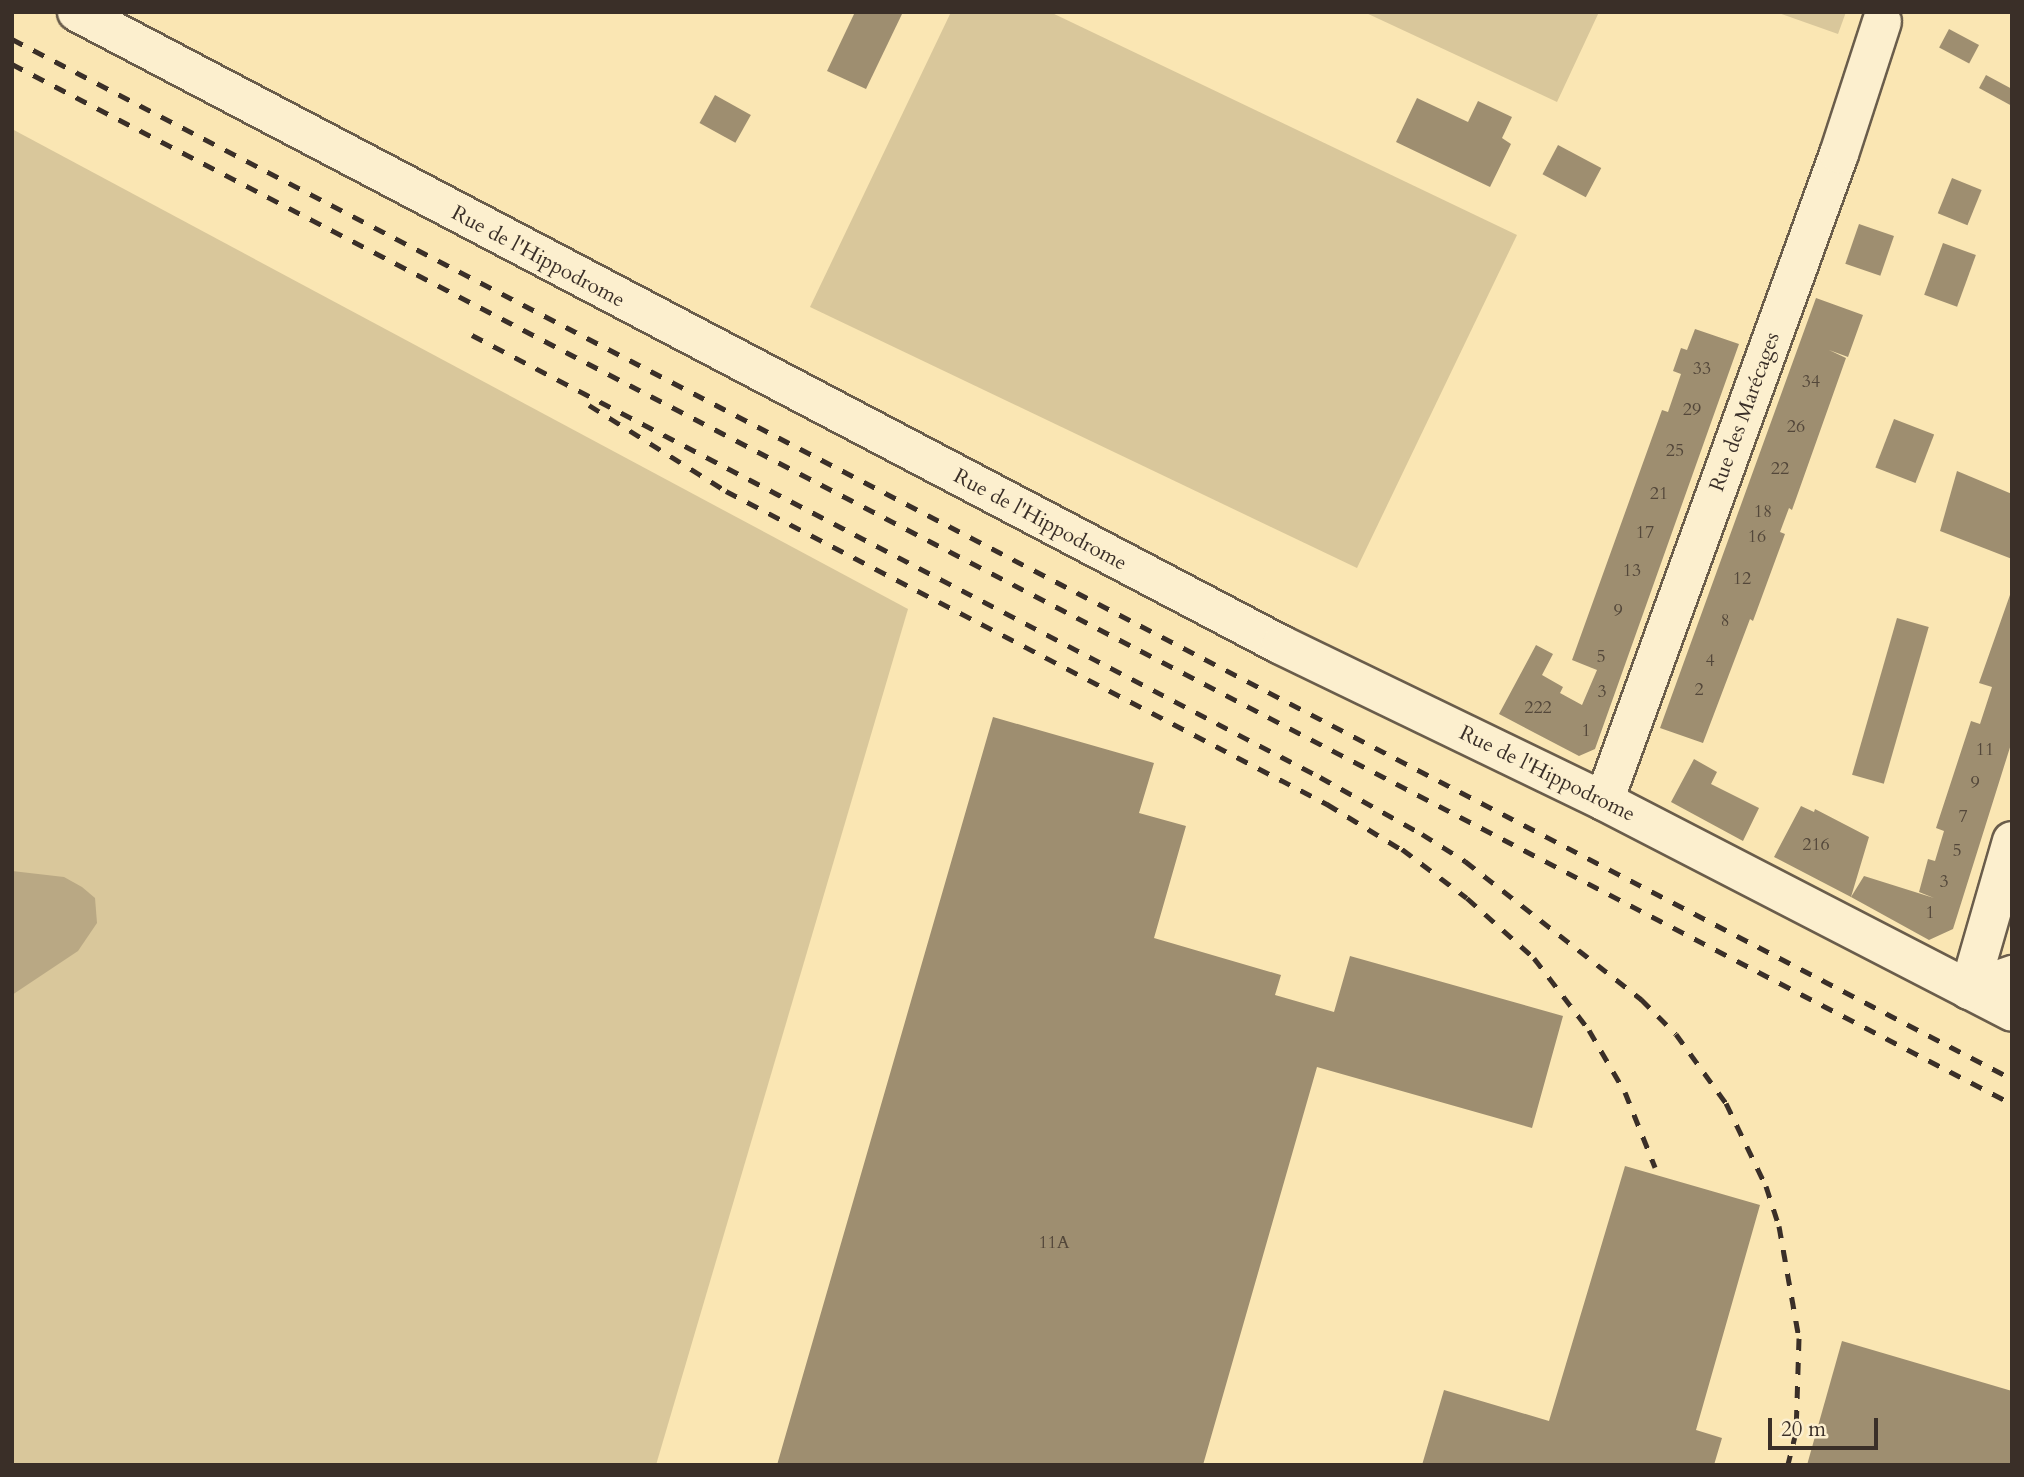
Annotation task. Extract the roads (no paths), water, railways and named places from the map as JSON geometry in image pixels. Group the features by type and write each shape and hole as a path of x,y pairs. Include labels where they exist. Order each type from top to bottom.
{"street":[{"name":"Rue de l'Hippodrome","path":"77,12 513,244 1281,645 1604,801 2012,1012"},
{"name":"Rue des Marécages","path":"1604,801 1839,154 1882,22"},
{"path":"1969,990 2012,841"},
{"path":"1969,990 2012,975"}],"railway":[{"path":"12,39 2012,1079"},
{"path":"12,64 2012,1104"},
{"path":"472,335 1320,777 1422,834 1465,861 1641,999 1676,1034 1726,1103 1766,1186 1779,1226 1799,1338 1796,1432 1788,1465"},
{"path":"589,405 726,491 1327,804 1409,854"},
{"path":"1402,849 1467,898 1534,958 1589,1030 1625,1092 1655,1167"}]}
